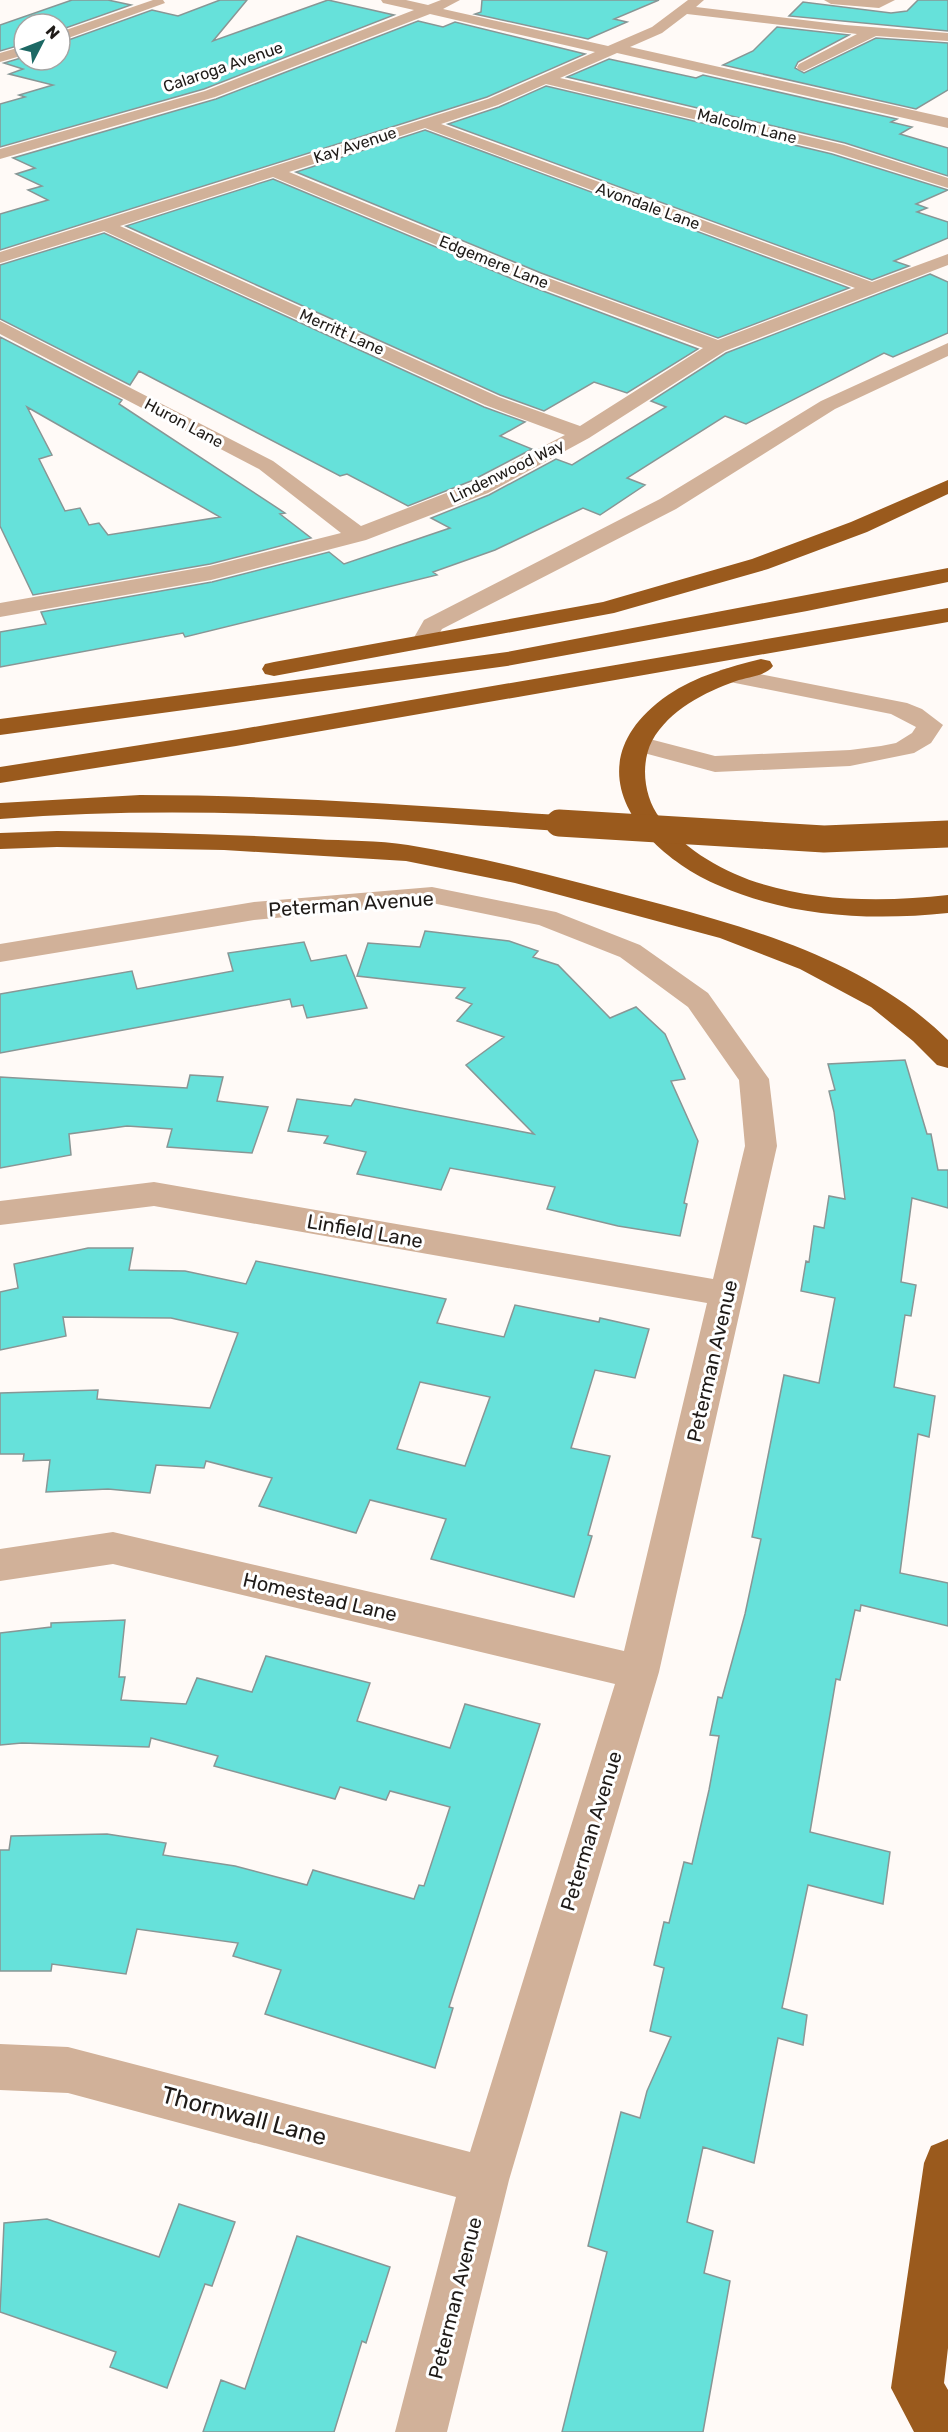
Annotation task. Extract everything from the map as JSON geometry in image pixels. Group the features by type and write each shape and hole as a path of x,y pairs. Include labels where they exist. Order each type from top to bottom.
{"highway":[{"path":"65,717 167,689 606,608 760,564 859,527 948,486"},
{"path":"0,727 507,659 807,604 948,575"},
{"path":"0,775 236,738 948,615"},
{"path":"948,622 729,675 687,694 658,716 638,744 632,773 639,806 671,847 729,880 791,901 862,909 916,909 948,904"},
{"path":"0,812 133,802 240,803 824,839 948,834"},
{"path":"0,841 57,839 224,842 406,853 518,875 730,932 810,963 881,1000 924,1034 948,1058"},
{"path":"944,2432 917,2388 948,2163"}],"street":[{"path":"388,0 421,5 613,50 948,123"},
{"name":"Calaroga Avenue","path":"0,151 210,94 421,5 453,0"},
{"path":"832,0 879,4 888,0"},
{"path":"72,33 158,3"},
{"path":"691,5 874,32 948,37"},
{"name":"Kay Avenue","path":"0,258 493,102 657,30 691,5"},
{"path":"804,67 874,32"},
{"name":"Malcolm Lane","path":"544,79 837,148 948,183"},
{"name":"Avondale Lane","path":"425,123 871,288"},
{"name":"Edgemere Lane","path":"273,171 534,279 718,347"},
{"name":"Merritt Lane","path":"105,225 492,401 582,434"},
{"name":"Lindenwood Way","path":"0,610 211,573 358,536 480,488 582,434 718,347 948,259"},
{"name":"Huron Lane","path":"0,327 266,465 358,536"},
{"path":"424,641 432,625 668,504 828,405 948,349"},
{"path":"638,744 715,764 838,759 881,754 906,748 922,738 930,725 898,708 729,675"},
{"name":"Peterman Avenue","path":"0,953 254,911 432,896 546,918 630,951 698,1000 754,1079 761,1146 639,1672 485,2180 422,2432"},
{"name":"Linfield Lane","path":"0,1213 154,1194 728,1294"},
{"name":"Homestead Lane","path":"0,1565 113,1548 639,1672"},
{"name":"Thornwall Lane","path":"0,2067 68,2070 485,2180"}],"building":[{"path":"72,0 108,0 131,5 72,26 72,12 37,12"},
{"path":"220,0 247,0 213,41 328,0 394,15 204,89 0,147 0,104 25,97 19,95 53,85 9,74 15,72 72,72 72,39 152,10 178,16"},
{"path":"482,0 659,0 614,19 627,22 588,39 475,14 481,12"},
{"path":"918,0 948,0 948,31 789,16 803,2 891,13 907,11"},
{"path":"12,21 12,48 0,51 0,25"},
{"path":"418,21 443,27 455,22 585,54 487,97 0,250 0,214 48,200 28,190 42,186 16,174 35,168 13,158 216,99"},
{"path":"777,27 849,35 798,62 795,68 804,73 876,38 948,43 948,90 916,109 723,65 753,51"},
{"path":"609,59 696,78 703,75 897,119 891,122 912,127 900,134 948,148 948,176 845,143 567,77"},
{"path":"546,86 832,154 948,190 916,204 927,208 917,212 948,222 948,238 894,261 909,266 872,280 448,124 499,107"},
{"path":"425,130 849,288 718,338 541,273 296,172"},
{"path":"273,179 527,285 698,349 627,393 594,382 544,411 500,395 126,226"},
{"path":"104,233 484,407 525,422 500,436 532,449 471,481 408,506 347,474 340,476 139,371 130,385 0,319 0,265"},
{"path":"930,274 948,282 948,333 893,357 884,353 746,424 725,416 627,478 645,485 600,515 583,508 495,550 433,572 437,575 185,637 183,633 0,667 0,632 46,624 41,612 212,582 329,552 344,564 450,528 431,518 489,495 556,459 572,465 666,407 651,401 726,353"},
{"path":"0,337 122,400 119,404 285,513 280,514 311,538 210,564 33,595 0,526","holes":["27,407 220,517 108,535 99,523 89,525 80,508 65,511 39,459 52,455"]},
{"path":"425,931 509,941 538,951 533,957 558,965 610,1018 636,1007 665,1034 685,1079 671,1081 698,1141 684,1203 687,1204 680,1236 618,1226 547,1209 555,1187 450,1168 441,1190 357,1174 366,1152 324,1143 328,1136 288,1131 297,1099 351,1106 355,1099 534,1134 466,1065 504,1037 457,1021 472,1004 456,998 465,988 357,976 368,943 420,947"},
{"path":"304,942 311,961 346,955 367,1008 307,1018 303,1005 292,1007 290,999 0,1053 0,994 132,971 137,989 233,971 228,953"},
{"path":"905,1060 927,1134 931,1134 938,1170 948,1170 948,1208 912,1198 901,1282 916,1285 911,1316 905,1315 894,1387 935,1396 929,1437 918,1434 900,1573 948,1583 948,1626 861,1605 860,1611 855,1610 840,1680 836,1679 810,1832 890,1852 883,1904 808,1885 782,2008 807,2015 803,2045 778,2038 754,2163 703,2147 687,2222 713,2231 704,2273 730,2281 703,2432 562,2432 607,2252 588,2246 621,2112 640,2118 647,2091 671,2037 650,2031 664,1968 654,1965 664,1922 669,1923 684,1862 692,1864 709,1790 719,1736 710,1735 718,1697 722,1698 745,1614 761,1539 752,1537 784,1375 819,1383 835,1298 801,1291 806,1261 809,1262 814,1226 824,1228 829,1196 845,1199 834,1112 829,1091 835,1090 828,1064"},
{"path":"190,1075 223,1077 217,1101 268,1107 252,1153 167,1147 172,1129 127,1126 69,1134 71,1155 0,1168 0,1077 187,1088"},
{"path":"88,1248 133,1248 129,1270 185,1271 246,1284 256,1261 446,1299 437,1323 504,1337 515,1305 599,1322 600,1318 649,1329 635,1378 595,1370 571,1448 610,1456 588,1535 592,1536 574,1597 431,1559 446,1519 370,1500 356,1533 259,1506 272,1478 206,1461 204,1468 156,1465 150,1493 108,1489 46,1492 50,1460 23,1461 24,1454 0,1454 0,1393 98,1390 97,1399 210,1408 238,1333 171,1318 63,1317 66,1336 0,1350 0,1292 18,1288 14,1264","holes":["420,1382 490,1397 465,1466 397,1449"]},
{"path":"125,1620 119,1677 125,1677 121,1700 186,1704 197,1678 252,1692 266,1656 370,1683 357,1721 450,1748 465,1704 540,1724 449,2007 453,2008 435,2068 265,2014 281,1970 233,1956 238,1943 137,1929 126,1974 52,1964 51,1971 0,1971 0,1850 9,1850 11,1836 107,1834 166,1843 163,1855 235,1866 307,1885 313,1870 414,1899 419,1885 424,1886 450,1807 390,1791 386,1800 340,1787 335,1799 214,1766 218,1756 151,1738 149,1747 22,1743 0,1745 0,1633 51,1627 51,1623"},
{"path":"179,2204 235,2222 212,2286 205,2284 167,2388 110,2367 116,2352 0,2312 4,2223 47,2219 159,2257"},
{"path":"297,2236 390,2267 366,2343 362,2341 334,2432 203,2432 221,2380 245,2389"}]}
